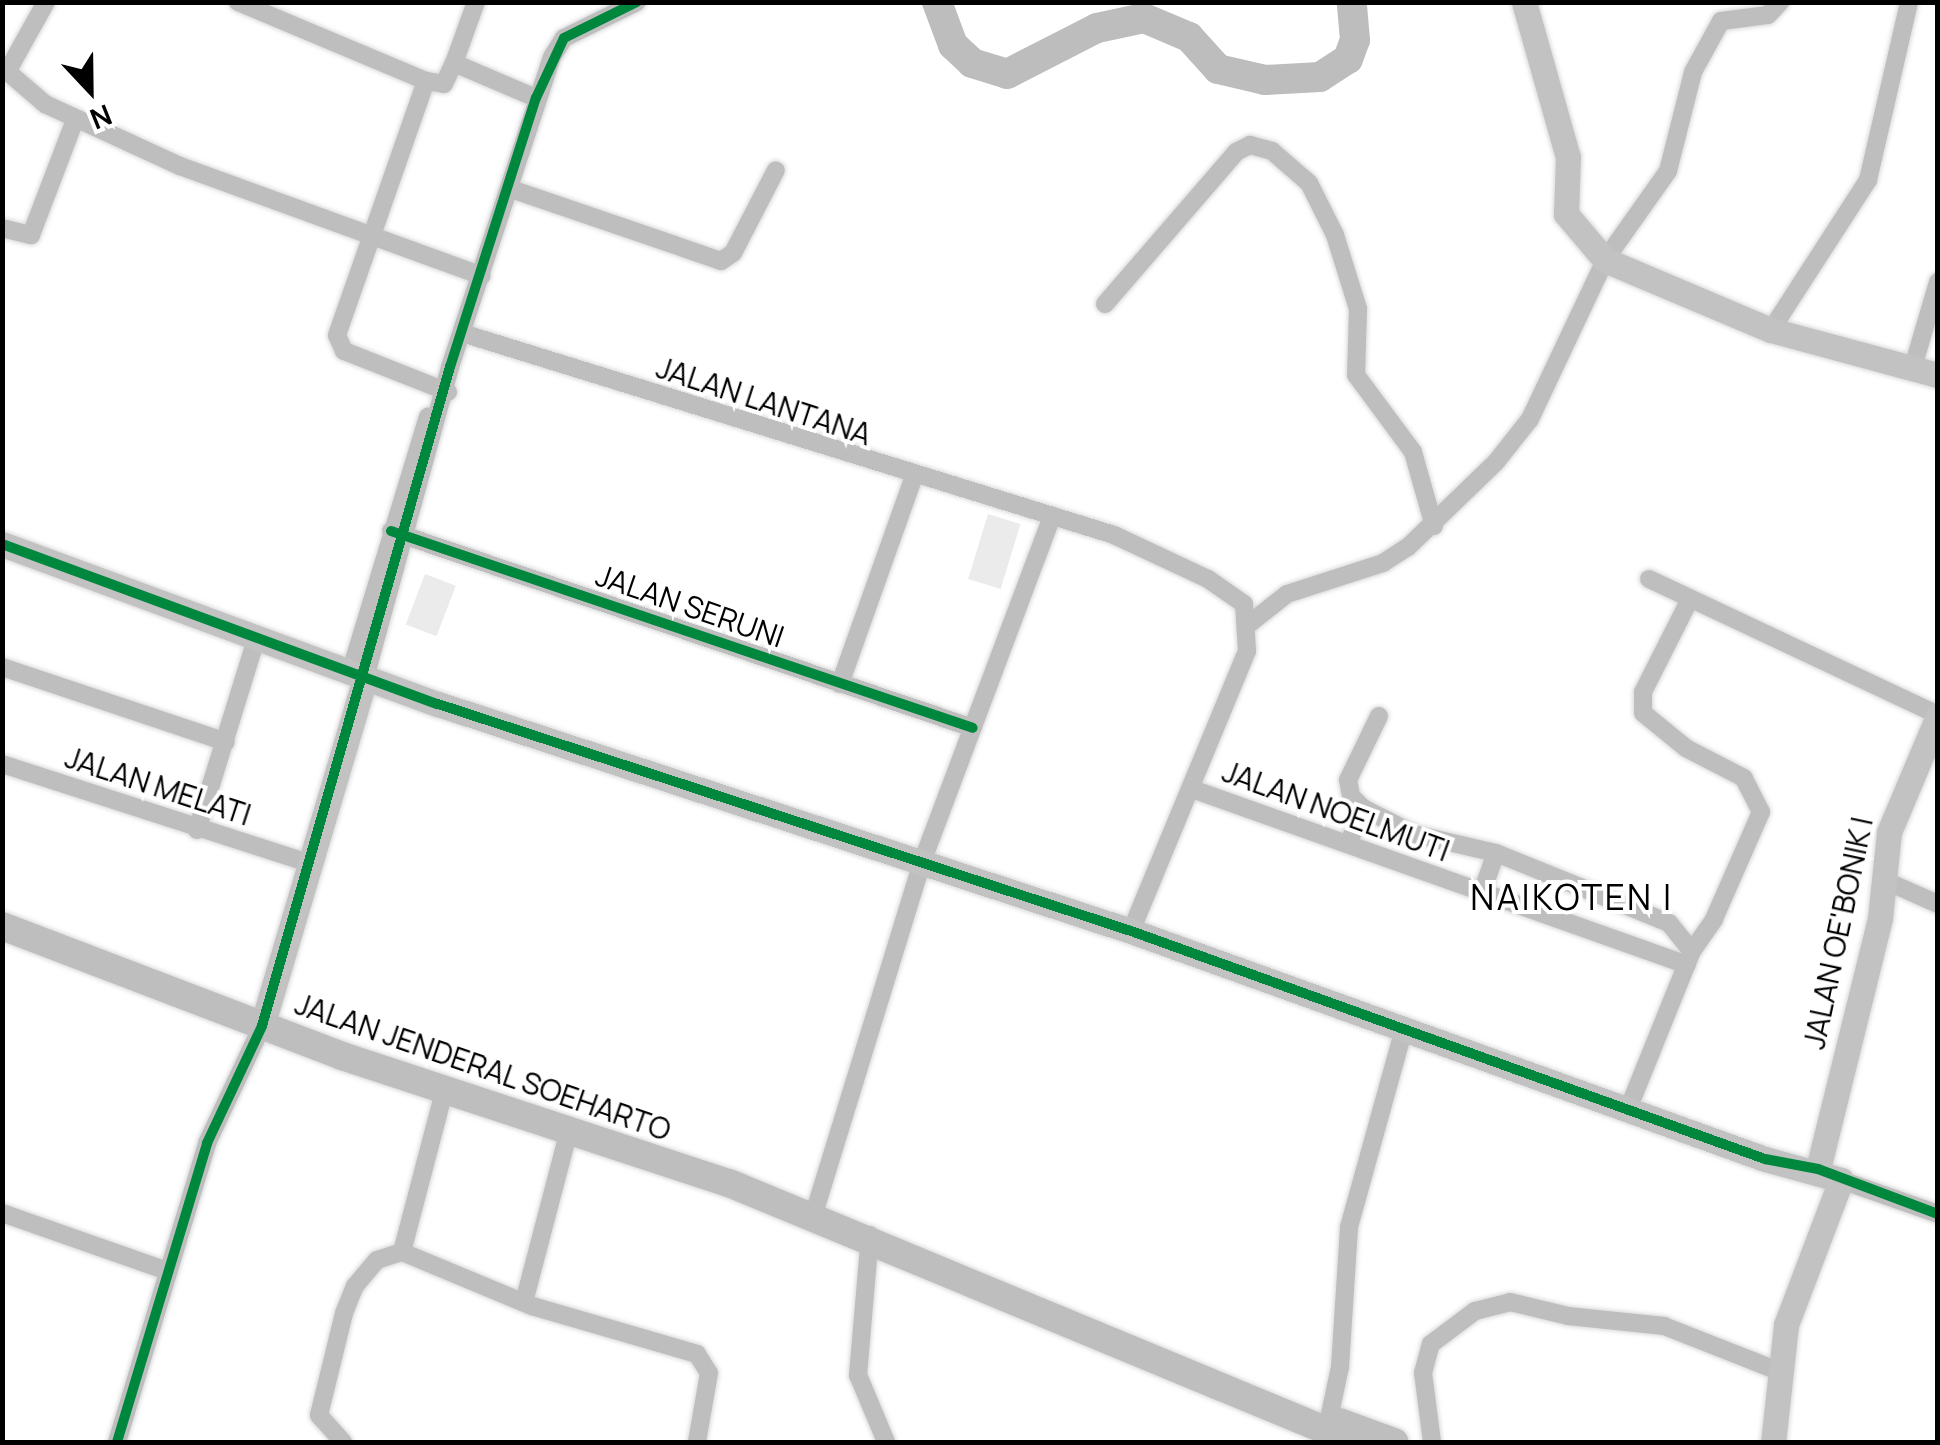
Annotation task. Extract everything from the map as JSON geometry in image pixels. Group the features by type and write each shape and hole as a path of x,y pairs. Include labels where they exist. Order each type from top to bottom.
{"main road":[{"name":"JALAN JENDERAL SOEHARTO","path":"4,929 254,1023 870,1235 1354,1442"},
{"name":"JALAN JENDERAL SOEHARTO","path":"718,1182 735,1178 816,1207 870,1235"},
{"name":"JALAN JENDERAL SOEHARTO","path":"1313,1424 1394,1442"}],"street":[{"path":"46,2 5,70 25,91 75,120 482,276"},
{"path":"245,4 426,81 444,84 476,2"},
{"path":"116,1442 207,1144 245,1052 397,533 511,189 536,98 564,38 637,2"},
{"path":"1524,2 1568,158 1566,214 1605,260 1771,330 1925,371 1938,282"},
{"path":"1131,932 1248,651 1249,624 1287,594 1383,562 1434,526 1530,419 1605,260 1668,170 1693,72 1721,22 1768,14 1780,2"},
{"path":"1771,330 1868,180 1909,2"},
{"path":"454,63 536,98"},
{"path":"426,81 368,235 337,335 340,346 442,390"},
{"path":"2,228 31,235 75,120"},
{"path":"1105,304 1236,152 1250,145 1272,151 1309,184 1335,236 1358,308 1356,375 1404,435 1434,526"},
{"path":"511,189 720,261 733,252 776,170"},
{"name":"JALAN LANTANA","path":"462,332 914,476 1114,535 1208,578 1244,604 1249,624"},
{"path":"840,684 914,476"},
{"path":"816,1207 921,865 1052,516"},
{"name":"JALAN SERUNI","path":"397,533 972,728"},
{"path":"2,544 358,676 1131,932 1629,1107 1765,1159 1829,1174 1938,1214"},
{"path":"1648,579 1689,602 1938,716"},
{"path":"1629,1107 1690,958 1714,919 1761,812 1759,797 1744,778 1686,748 1643,713 1643,692 1689,602"},
{"path":"197,830 257,636"},
{"path":"2,667 226,742"},
{"path":"254,1023 297,859 358,676"},
{"path":"1379,716 1348,780 1351,796 1363,808 1414,834 1496,853 1669,922 1690,958"},
{"name":"JALAN OE'BONIK I","path":"1773,1442 1797,1291 1829,1174 1886,881 1889,832 1938,716"},
{"name":"JALAN MELATI","path":"2,764 197,830 297,859"},
{"name":"JALAN NOELMUTI","path":"1192,789 1584,928 1690,958"},
{"path":"1348,844 1363,808"},
{"path":"1482,892 1496,853"},
{"path":"1886,881 1938,904"},
{"path":"1584,928 1597,894"},
{"path":"1313,1424 1349,1227 1404,1029"},
{"path":"402,1252 445,1088"},
{"path":"524,1302 569,1130"},
{"path":"2,1213 168,1271"},
{"path":"870,1235 858,1376 886,1442"},
{"path":"343,1442 319,1415 344,1313 355,1286 377,1260 402,1252 524,1302 703,1359 709,1374 697,1442"},
{"path":"1432,1442 1422,1374 1432,1344 1474,1311 1510,1302 1568,1316 1664,1326 1782,1372"}],"shaded area":[{"path":"988,514 1021,524 1001,589 968,579"},
{"path":"425,574 456,586 436,636 406,624"}],"waterway":[{"path":"937,2 953,45 972,63 1007,74 1097,28 1144,18 1189,37 1218,69 1265,80 1320,77 1348,59 1355,40 1352,2"}],"cycle path":[{"path":"117,1442 207,1143 262,1026 450,367 536,98 564,38 637,2"},
{"path":"391,531 973,728"},
{"path":"2,544 438,704 1131,931 1765,1159 1818,1169 1938,1214"}],"district":[{"name":"NAIKOTEN I","path":"1572,897"}]}
